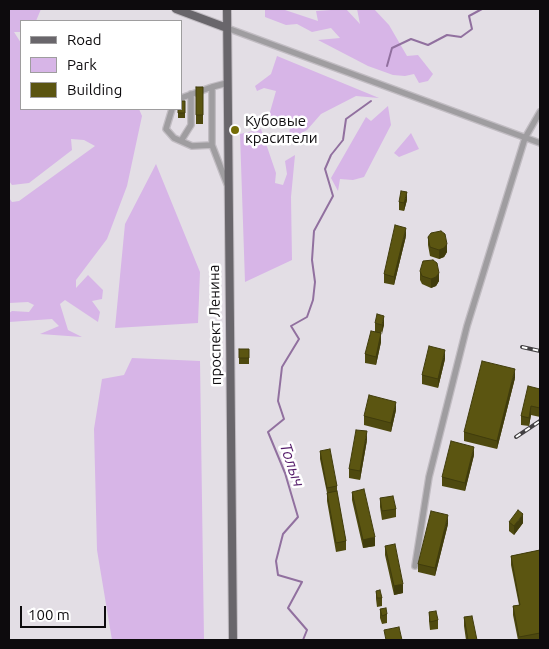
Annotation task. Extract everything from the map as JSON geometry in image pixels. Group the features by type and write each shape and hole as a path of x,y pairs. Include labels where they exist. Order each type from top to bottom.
{"main road":[{"path":"176,9 227,28"},
{"name":"проспект Ленина","path":"227,9 233,640"}],"street":[{"path":"227,28 540,144"},
{"path":"182,98 227,83"},
{"path":"212,87 212,145 228,184"},
{"path":"181,142 191,125 191,94"},
{"path":"172,110 166,129 174,138 192,146 212,145"},
{"path":"415,566 429,477 464,336 525,138 540,112"}],"green space":[{"path":"9,9 41,9 36,20 20,20 20,32 14,32 20,41 20,110 139,110 142,116 127,186 107,239 76,280 76,288 88,275 103,290 102,299 92,301 100,312 98,322 65,300 60,304 68,330 82,337 40,334 59,326 52,319 9,322 9,313 12,311 29,312 34,305 28,302 9,303 9,198 12,202 19,201 95,146 84,140 71,139 72,150 29,183 12,185 9,181"},
{"path":"265,9 282,9 318,21 316,11 346,9 360,24 357,9 374,9 389,25 407,56 418,55 433,74 428,81 419,83 414,74 405,76 393,75 368,66 318,40 340,38 331,28 312,32 297,24 286,25 265,17"},
{"path":"277,56 379,98 356,96 321,114 307,130 289,140 290,123 266,126 276,91 264,88 257,91 255,86 271,74"},
{"path":"388,106 391,125 364,177 353,180 340,179 338,191 331,178 366,117 371,121"},
{"path":"261,129 276,173 275,183 283,185 287,174 285,161 295,155 291,197 292,260 245,282 240,134"},
{"path":"411,133 419,149 399,157 394,153"},
{"path":"156,164 200,272 198,323 115,328 125,224"},
{"path":"132,358 200,361 204,640 112,640 97,550 94,429 102,379 124,375"}],"building":[{"path":"196,87 203,87 203,115 196,115"},
{"path":"182,101 185,101 185,113 178,113 178,110 182,110"},
{"path":"401,191 407,192 404,203 399,202"},
{"path":"395,225 406,228 394,277 384,274"},
{"path":"441,231 445,234 447,244 439,250 430,247 428,237 431,233"},
{"path":"433,260 437,263 439,273 431,279 422,276 420,271 423,261"},
{"path":"377,314 384,316 382,325 375,323"},
{"path":"371,331 381,333 376,357 365,354"},
{"path":"429,346 445,350 438,379 422,375"},
{"path":"239,349 249,349 249,358 239,358"},
{"path":"482,361 515,369 497,441 464,432"},
{"path":"528,386 540,389 540,408 531,406 529,418 521,416"},
{"path":"369,395 396,402 391,423 364,416"},
{"path":"356,430 367,431 360,471 349,469"},
{"path":"451,441 474,447 465,483 442,477"},
{"path":"330,449 337,486 327,488 320,451"},
{"path":"364,489 375,537 363,540 352,492"},
{"path":"337,491 346,541 336,543 327,493"},
{"path":"393,496 396,509 382,511 380,498"},
{"path":"518,510 523,514 514,526 509,522"},
{"path":"431,511 448,515 435,568 418,564"},
{"path":"395,544 403,584 394,586 385,546"},
{"path":"540,550 540,633 519,637 513,606 520,605 511,556"},
{"path":"380,590 382,598 377,598 376,591"},
{"path":"386,608 387,614 382,616 380,609"},
{"path":"436,611 438,620 430,622 429,612"},
{"path":"472,616 477,640 468,640 464,617"},
{"path":"399,627 402,640 386,640 384,630"}],"waterway":[{"name":"Толыч","path":"387,66 392,48 411,39 428,45 447,35 461,37 472,29 469,16 482,9"},
{"name":"Толыч","path":"303,640 307,630 288,608 302,582 278,575 276,561 283,534 298,517 285,473 268,432 284,419 278,401 282,367 299,339 291,326 307,317 313,300 315,282 312,260 314,231 333,196 325,169 331,155 343,140 346,119 371,101"}],"railway":[{"path":"522,347 540,351"},
{"path":"516,437 540,421"}],"place":[{"name":"Кубовые красители","path":"235,130"}]}
